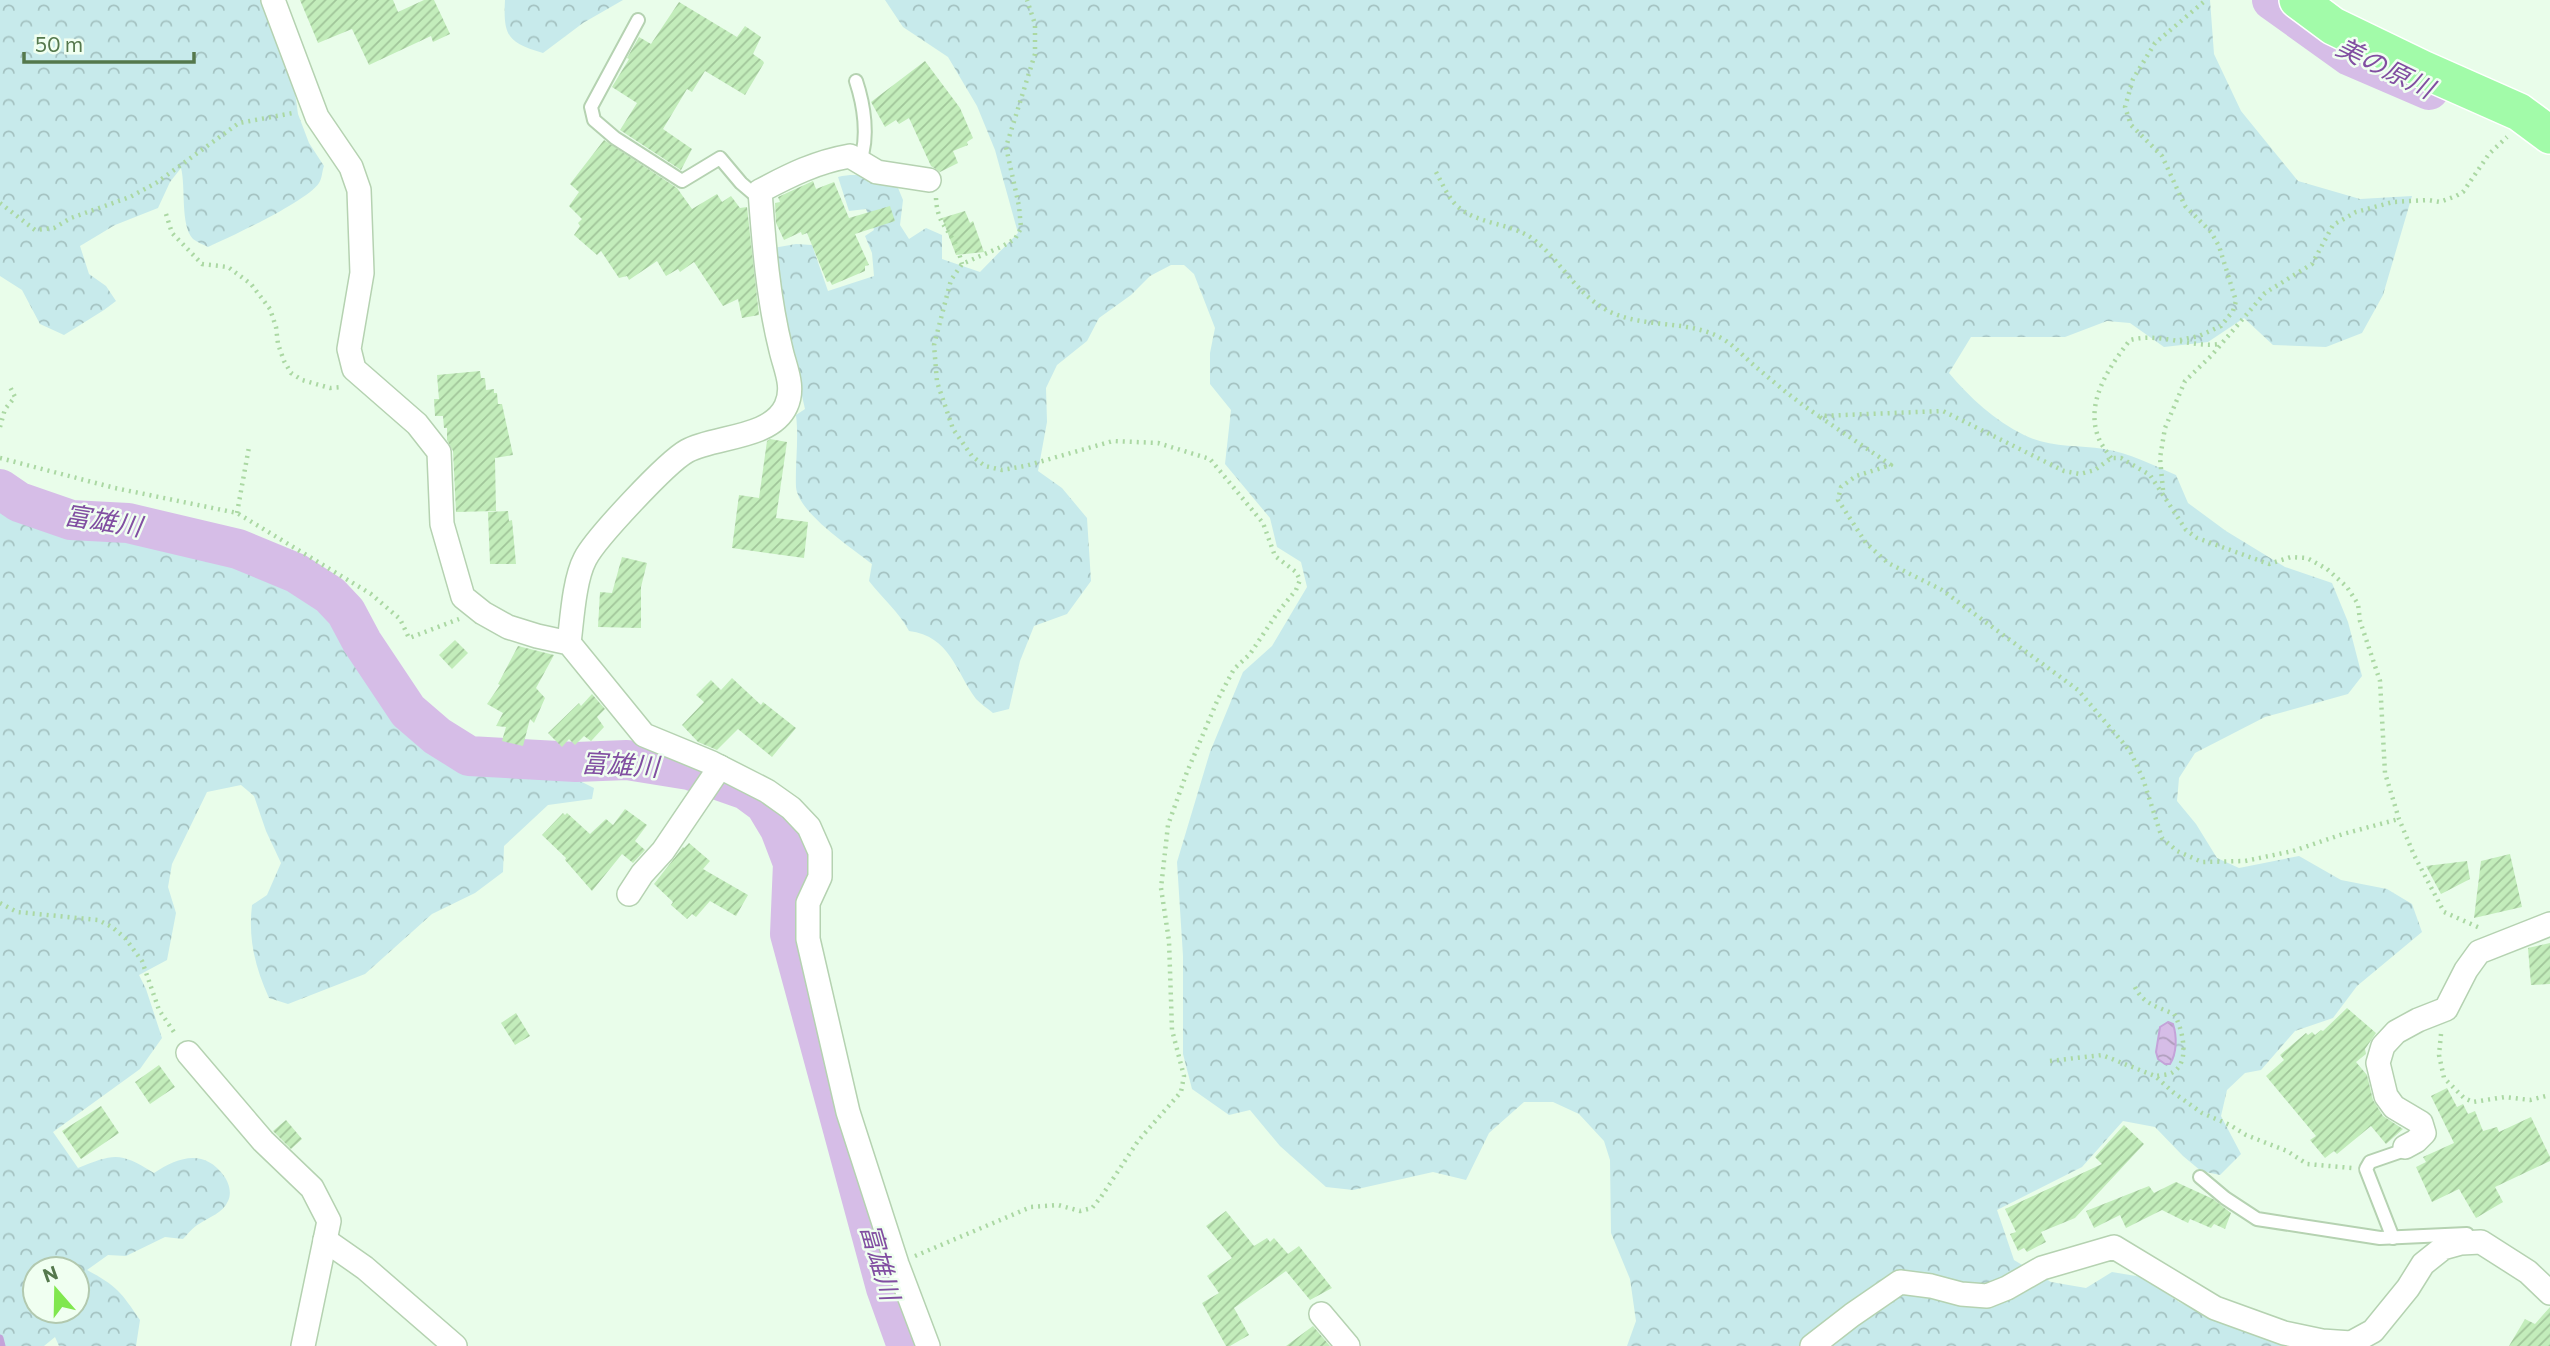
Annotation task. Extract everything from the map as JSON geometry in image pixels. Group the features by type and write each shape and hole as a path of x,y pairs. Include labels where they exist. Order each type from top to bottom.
{"main road":[{"path":"2298,0 2333,26 2519,112 2539,127"}],"street":[{"path":"273,0 317,117 351,167 359,190 363,238 362,273 349,349 354,369 417,424 439,453 442,524 463,597 508,627 569,643 645,735 720,767 767,791 791,808 808,827 820,852 820,877 808,903 808,939 848,1112 897,1264 928,1346"},
{"path":"569,643 574,601 585,560 610,527 655,479 686,451 753,432 777,418 787,406 790,380 781,351 768,284 760,191 822,161 850,156 877,172 929,180"},
{"path":"629,894 642,874 663,852 720,767"},
{"path":"2405,1147 2424,1133 2421,1124 2394,1107 2386,1096 2378,1063 2384,1046 2396,1032 2446,1009 2466,970 2479,952 2550,924"},
{"path":"188,1053 263,1141 312,1188 329,1221 303,1346"},
{"path":"325,1240 365,1268 455,1346"},
{"path":"1812,1346 1900,1282 1961,1294 1987,1296 2042,1268 2114,1247 2215,1308 2284,1333 2322,1341 2351,1343 2373,1331 2408,1288 2423,1264 2443,1248 2461,1243 2481,1242 2528,1272 2550,1293"},
{"path":"1321,1314 1348,1346"}],"lane":[{"path":"638,20 591,107 594,120 615,138 682,181 720,158 741,183 761,200"},
{"path":"856,81 866,146 860,161"},
{"path":"2393,1238 2366,1169 2370,1162 2399,1152 2405,1147"},
{"path":"2200,1177 2257,1219 2354,1236 2393,1238 2469,1234 2481,1242"}],"path":[{"path":"897,1264 996,1220 1031,1208 1058,1205 1080,1211 1092,1208 1138,1141 1181,1092 1184,1076 1172,1030 1169,941 1161,888 1168,825 1187,772 1234,668 1250,654 1271,621 1296,590 1300,580 1296,572 1275,556 1263,523 1225,476 1210,459 1194,452 1158,443 1113,441 1002,470 985,466 972,456 953,429 943,403 934,363 934,345 951,280 962,264 1003,246 1017,236 1021,228 1006,147 1035,54 1035,24 1027,0"},
{"path":"2180,340 2199,336 2221,326 2234,311 2236,301 2219,246 2211,232 2185,206 2162,156 2131,125 2125,107 2133,79 2155,43 2206,0"},
{"path":"0,203 35,230 54,228 71,218 130,197 156,183 239,123 314,108"},
{"path":"2164,494 2160,458 2165,428 2185,381 2265,293 2312,264 2333,225 2356,212 2376,206 2414,200 2440,202 2456,197 2463,192 2489,154 2539,127"},
{"path":"1436,172 1457,206 1484,219 1514,227 1531,237 1580,291 1598,306 1617,315 1691,328 1723,339 1803,406 1891,465 1856,477 1841,487 1838,500 1866,542 1888,563 1942,590 2078,690 2130,751 2143,779 2162,838 2177,851 2202,862 2245,861 2293,851 2399,819"},
{"path":"929,180 935,191 936,210 944,230 954,242 962,264"},
{"path":"166,214 172,233 202,264 228,267 251,284 270,309 278,344 291,373 302,380 330,388 345,387 359,373"},
{"path":"2111,458 2099,439 2095,423 2098,396 2105,374 2130,340 2164,337 2204,346 2220,344"},
{"path":"0,427 5,409 15,397 9,385"},
{"path":"1819,416 1943,411 2063,471 2080,474 2095,470 2111,458 2121,458 2150,475 2186,530 2197,538 2269,564 2291,557 2307,558 2327,569 2347,587 2358,604 2360,621 2380,681 2385,773 2399,819 2414,855 2444,912 2484,929"},
{"path":"237,513 249,447"},
{"path":"0,458 115,488 237,513 371,594 400,620 409,638 444,626 478,609"},
{"path":"0,903 17,912 98,920 112,927 125,938 142,961 159,1010 188,1053"},
{"path":"2135,986 2139,994 2153,1007 2174,1014 2181,1026 2183,1053 2180,1064 2174,1072 2155,1076"},
{"path":"2446,1009 2439,1055 2445,1080 2465,1098 2473,1102 2505,1097 2530,1100 2550,1095"},
{"path":"2050,1061 2102,1055 2155,1076 2202,1113 2246,1135 2287,1151 2307,1164 2366,1169"}],"green space":[{"path":"0,0 267,0 293,78 298,114 309,143 324,166 320,181 311,191 284,209 208,247 193,239 186,225 181,168 170,182 158,208 115,225 80,246 89,274 106,286 116,301 64,335 40,324 22,290 0,276"},
{"path":"505,0 623,0 583,23 543,53 522,46 510,36 505,22"},
{"path":"885,0 2210,0 2214,54 2241,111 2298,181 2360,199 2412,196 2383,295 2362,333 2326,347 2273,345 2244,318 2208,342 2164,347 2130,323 2107,321 2065,337 1971,337 1949,373 1983,408 2024,435 2053,444 2113,451 2176,475 2188,503 2226,531 2285,567 2332,583 2348,622 2362,676 2348,694 2265,717 2195,753 2179,778 2177,801 2196,824 2217,858 2239,868 2299,856 2341,880 2387,889 2412,904 2422,932 2357,986 2333,1018 2295,1031 2261,1070 2245,1073 2227,1090 2221,1116 2241,1154 2220,1175 2201,1171 2155,1127 2123,1121 2082,1167 1997,1210 2014,1260 2051,1282 2086,1288 2112,1272 2142,1277 2179,1302 2245,1332 2323,1346 1627,1346 1636,1321 1630,1279 1611,1233 1610,1160 1604,1141 1579,1114 1553,1102 1524,1102 1489,1133 1466,1180 1433,1172 1353,1190 1326,1187 1280,1146 1250,1110 1229,1115 1192,1089 1183,1054 1183,956 1177,862 1210,752 1243,672 1272,646 1307,587 1301,562 1277,547 1270,518 1225,464 1231,410 1210,384 1210,353 1215,328 1194,274 1184,265 1171,265 1150,276 1131,295 1099,318 1087,341 1057,365 1046,388 1047,422 1038,471 1062,488 1087,518 1091,581 1067,614 1034,626 1020,661 1009,709 993,713 976,699 943,648 923,634 909,631 869,581 872,564 827,529 806,508 796,487 796,415 805,409 782,309 773,248 796,244 812,245 828,291 874,276 872,253 865,236 874,230 866,209 849,211 838,177 853,175 896,183 903,200 900,225 909,239 926,228 942,235 942,259 980,272 1018,233 995,150 977,106 948,57 903,27"},
{"path":"0,470 6,479 33,500 74,525 138,531 210,546 301,583 333,614 369,662 389,701 437,752 483,775 547,772 574,778 594,788 592,799 548,805 504,846 503,872 475,893 432,914 365,974 288,1004 269,998 256,964 251,930 252,905 267,895 281,863 254,796 241,785 207,792 172,864 168,887 176,913 167,960 139,975 162,1038 140,1069 53,1132 78,1168 109,1157 125,1158 154,1173 172,1163 190,1158 208,1161 226,1179 229,1198 223,1209 195,1227 183,1239 165,1237 126,1256 108,1255 91,1267 91,1255 21,1255 21,1325 91,1325 91,1272 118,1290 140,1320 136,1346 59,1346 55,1337 44,1346 0,1346"}],"water":[{"path":"2168,1022 2173,1024 2176,1044 2170,1064 2165,1064 2158,1059 2156,1052 2160,1027"}],"building":[{"path":"300,0 393,0 398,12 424,0 434,0 450,34 433,42 431,36 369,65 352,29 318,43"},
{"path":"679,2 737,37 745,26 761,37 753,54 764,63 745,95 705,71 692,92 687,89 663,129 692,149 681,170 620,130 637,103 612,87 639,37 651,44"},
{"path":"925,61 960,108 973,138 967,142 968,145 953,151 958,163 940,172 931,166 909,118 899,124 896,120 885,127 871,102"},
{"path":"604,140 677,188 692,209 717,194 722,202 731,196 740,208 747,207 759,315 742,318 738,299 723,306 694,262 680,272 678,269 666,276 657,261 629,280 627,276 619,278 601,251 597,255 574,235 582,219 569,206 579,192 570,184"},
{"path":"813,181 816,189 834,182 849,218 890,206 895,221 855,234 869,265 865,266 865,271 832,285 830,281 827,282 807,233 802,235 801,232 784,240 776,223 775,203 780,202 778,197"},
{"path":"965,211 970,223 973,221 984,252 956,255 942,218"},
{"path":"480,371 481,378 485,378 486,390 494,389 498,404 502,404 513,455 495,458 496,511 456,512 453,451 447,440 443,416 435,416 434,399 439,399 437,375"},
{"path":"770,439 787,442 776,518 808,522 804,558 732,548 739,495 759,498 767,441"},
{"path":"508,511 509,521 512,520 516,564 490,564 488,512"},
{"path":"622,557 647,563 641,587 641,628 598,627 600,592 612,593"},
{"path":"455,640 468,653 452,669 439,655"},
{"path":"518,646 554,655 536,688 545,698 534,723 530,719 523,746 502,741 506,727 496,726 503,713 487,704 500,685 498,684"},
{"path":"732,678 761,705 763,702 796,728 772,757 738,729 717,750 698,742 682,725 704,702 696,695 711,680 721,690"},
{"path":"592,694 605,709 597,717 604,727 591,741 584,736 575,745 569,739 562,747 548,733"},
{"path":"625,809 647,825 635,841 645,850 633,863 622,854 592,891 566,858 542,835 563,813 567,813 590,834 606,819 613,825"},
{"path":"689,843 710,861 703,869 748,895 736,916 710,901 696,917 692,914 687,919 654,884"},
{"path":"2510,854 2522,907 2474,918 2481,861"},
{"path":"2467,861 2470,879 2441,894 2426,866"},
{"path":"2550,943 2550,984 2531,985 2528,948"},
{"path":"2347,1008 2376,1033 2365,1049 2366,1054 2356,1062 2367,1075 2373,1100 2383,1116 2403,1129 2386,1144 2371,1126 2337,1154 2334,1151 2325,1158 2310,1140 2316,1136 2266,1076 2284,1060 2280,1055 2306,1033 2308,1035 2312,1032 2315,1035 2323,1031"},
{"path":"516,1013 530,1036 515,1045 501,1023"},
{"path":"159,1065 175,1087 150,1104 135,1082"},
{"path":"2447,1088 2457,1107 2463,1104 2468,1114 2475,1111 2483,1131 2497,1127 2499,1132 2531,1117 2550,1157 2550,1161 2495,1187 2503,1202 2476,1218 2459,1189 2432,1202 2416,1167 2426,1162 2423,1157 2454,1143 2431,1096"},
{"path":"101,1106 119,1133 81,1159 62,1131"},
{"path":"286,1120 302,1139 291,1149 273,1131"},
{"path":"2124,1125 2144,1144 2075,1218 2041,1232 2046,1242 2027,1252 2024,1248 2018,1251 2010,1234 2016,1232 2005,1209 2102,1164 2095,1157"},
{"path":"2176,1182 2213,1199 2231,1213 2225,1229 2214,1224 2211,1228 2190,1219 2188,1223 2162,1210 2126,1228 2120,1215 2094,1228 2086,1211 2149,1186 2154,1193"},
{"path":"1226,1211 1254,1246 1267,1238 1270,1242 1274,1238 1288,1254 1299,1246 1332,1288 1310,1300 1286,1271 1234,1308 1249,1335 1230,1346 1226,1346 1202,1303 1219,1293 1207,1276 1232,1258 1206,1226"},
{"path":"2550,1307 2550,1346 2509,1346 2525,1319 2535,1324"},
{"path":"1313,1326 1330,1346 1286,1346"}],"waterway":[{"name":"美の原川","path":"2272,0 2350,56 2429,90"},
{"name":"富雄川","path":"0,489 19,502 71,520 128,523 238,549 296,573 330,595 346,612 362,642 408,711 437,736 469,756 576,762 627,760 689,770 746,790 765,804 780,829 793,863 790,934 886,1288 907,1346"},
{"path":"0,1338 2,1346"}]}
